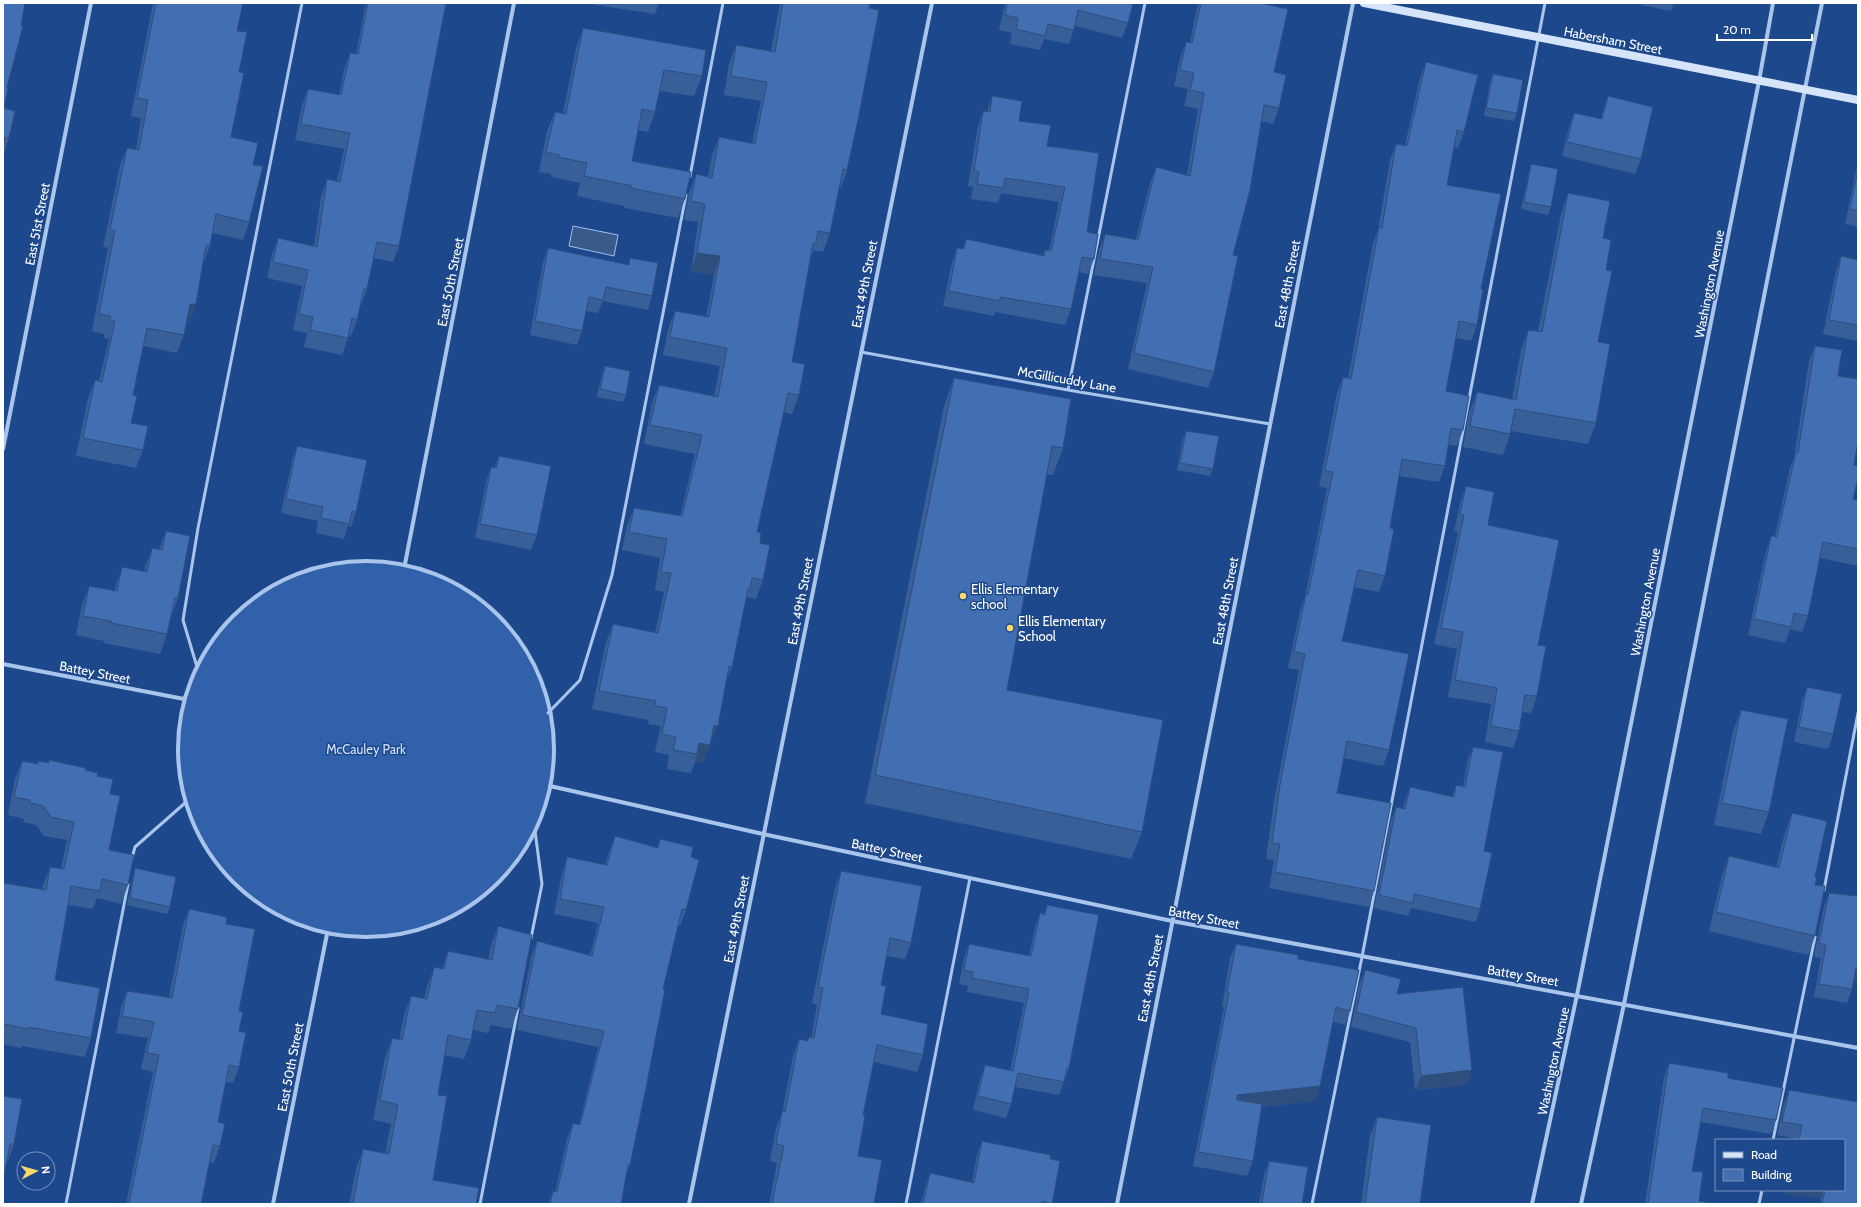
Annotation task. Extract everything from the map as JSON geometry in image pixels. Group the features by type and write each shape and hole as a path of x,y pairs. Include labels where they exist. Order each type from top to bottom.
{"street":[{"name":"East 51st Street","path":"3,449 91,3"},
{"name":"East 50th Street","path":"405,564 514,3"},
{"name":"East 49th Street","path":"689,1204 932,3"},
{"name":"East 48th Street","path":"1117,1204 1353,3"},
{"name":"Habersham Street","path":"1364,3 1858,100"},
{"name":"Washington Avenue","path":"1532,1204 1577,995 1759,81 1773,3"},
{"path":"1581,1204 1624,1004 1822,3"},
{"path":"368,560 405,564 456,583 489,606 525,648 545,693 554,743 550,786 535,831 508,872 476,902 433,926 380,938 327,934 273,914 230,880 201,841 185,803 177,747 184,699 205,650 238,610 270,586 318,566 368,560"},
{"name":"Battey Street","path":"3,664 184,699"},
{"name":"Battey Street","path":"550,786 763,834 1172,921 1858,1048"},
{"name":"East 50th Street","path":"273,1204 327,934"}],"lane":[{"path":"198,667 183,620 196,535 302,3"},
{"path":"688,183 723,3"},
{"path":"1068,390 1145,3"},
{"path":"1312,1204 1362,957 1545,3"},
{"path":"548,713 580,680 612,575 687,191"},
{"name":"McGillicuddy Lane","path":"861,352 1068,390 1270,424"},
{"path":"1822,898 1858,713"},
{"path":"132,863 135,847 185,803"},
{"path":"530,946 542,884 535,831"},
{"path":"66,1204 129,878"},
{"path":"906,1204 970,878"},
{"path":"1773,1139 1796,1036 1816,929"},
{"path":"480,1204 519,1001"},
{"path":"1759,1204 1762,1191"}],"green space":[{"name":"McCauley Park","path":"366,561 403,565 420,569 438,576 470,593 499,616 522,645 539,677 546,695 550,712 554,749 550,786 546,803 539,821 522,853 499,882 470,905 438,922 420,929 403,933 366,937 329,933 312,929 294,922 262,905 233,882 210,853 193,821 186,803 182,786 178,749 182,712 186,695 193,677 210,645 233,616 262,593 294,576 312,569 329,565"}],"shaded area":[{"path":"573,226 618,235 614,256 569,246"}],"building":[{"path":"3,3 25,3 21,26 23,26 7,87 4,108 15,111 9,138 5,137 3,148"},
{"path":"156,3 243,3 237,31 247,32 239,72 244,73 231,137 258,143 253,165 263,166 249,222 216,214 210,246 206,245 196,304 190,304 184,335 147,328 133,395 137,396 131,423 148,426 143,450 83,438 95,380 102,382 115,321 110,320 111,316 99,314 115,230 110,229 127,148 139,150 148,100 137,98"},
{"path":"368,3 446,3 399,246 377,242 367,289 364,289 357,320 352,318 348,338 310,330 313,317 299,314 308,270 273,262 278,238 317,247 327,179 340,182 350,133 301,124 308,89 341,95 350,53 358,54"},
{"path":"783,3 870,3 869,8 879,10 858,120 847,170 843,169 830,233 818,231 816,243 813,243 792,362 805,364 799,395 788,393 757,532 761,533 760,543 770,545 763,580 752,578 750,589 748,589 732,667 729,666 718,726 714,725 710,745 699,743 697,754 673,750 676,737 662,734 667,708 655,706 656,701 599,691 613,624 658,633 671,573 661,572 667,539 629,532 634,508 682,516 702,435 650,425 659,385 718,397 727,348 670,337 675,311 709,317 720,256 697,253 705,204 691,201 696,174 712,178 719,137 755,144 767,82 731,76 736,45 775,52"},
{"path":"1007,3 1133,3 1128,23 1078,10 1074,30 1048,24 1045,36 1016,29 1018,18 1005,15"},
{"path":"1201,3 1260,3 1288,9 1274,72 1286,75 1279,108 1264,105 1250,190 1233,255 1238,256 1214,372 1134,353 1153,267 1100,259 1105,234 1138,240 1156,167 1190,176 1204,93 1190,90 1194,73 1180,70 1186,42 1192,43"},
{"path":"583,28 706,50 702,76 664,70 655,112 642,109 632,161 691,172 685,199 631,188 632,186 584,176 587,163 558,157 559,155 546,152 555,112 566,114"},
{"path":"1426,62 1478,75 1464,132 1457,130 1447,185 1501,194 1481,289 1483,289 1477,325 1459,321 1446,391 1469,396 1463,430 1451,428 1445,466 1402,459 1390,528 1394,529 1385,576 1358,570 1342,641 1409,654 1389,750 1347,741 1337,793 1391,803 1374,891 1275,872 1280,844 1272,843 1280,785 1305,654 1294,651 1306,594 1308,595 1333,472 1325,471 1343,377 1351,379 1379,227 1382,228 1396,144 1407,146"},
{"path":"1493,74 1523,80 1517,113 1486,108"},
{"path":"992,96 1022,101 1019,121 1051,125 1047,146 1099,153 1087,232 1098,234 1094,259 1082,257 1071,309 1000,297 1000,301 949,291 957,248 964,249 966,239 1044,256 1045,250 1051,251 1065,187 1005,178 1003,188 977,184 979,172 974,171 983,111 990,112"},
{"path":"1608,96 1653,107 1641,159 1567,142 1574,113 1602,119"},
{"path":"1531,164 1558,169 1551,207 1524,202"},
{"path":"1858,170 1858,211 1850,209"},
{"path":"1568,193 1610,201 1603,238 1611,240 1606,270 1612,271 1598,342 1610,344 1596,423 1515,409 1510,434 1470,426 1477,392 1516,400 1528,330 1542,332"},
{"path":"548,248 629,265 630,258 658,263 652,296 606,287 603,300 589,297 582,331 535,321"},
{"path":"1841,256 1858,260 1858,325 1829,320"},
{"path":"1815,346 1842,350 1838,376 1858,379 1858,441 1854,465 1858,466 1858,478 1853,499 1858,500 1858,549 1823,542 1808,616 1794,613 1791,627 1754,619 1771,536 1777,537 1796,452 1798,453"},
{"path":"605,366 630,371 626,395 600,389"},
{"name":"Ellis Elementary school","path":"954,378 1071,399 1063,448 1052,446 1007,690 1163,720 1142,832 875,775"},
{"path":"1186,431 1219,436 1213,469 1180,463"},
{"path":"297,446 367,460 356,512 352,511 349,524 321,518 323,507 286,499"},
{"path":"499,456 551,466 537,535 480,524 491,467 496,468"},
{"path":"1466,486 1494,492 1488,525 1559,540 1538,645 1546,646 1537,696 1525,695 1519,731 1491,726 1497,688 1455,680 1463,632 1441,628 1464,515 1460,514"},
{"path":"166,531 190,536 178,598 175,598 167,634 83,616 89,586 117,591 122,567 147,572 152,548 162,550"},
{"path":"1807,687 1842,694 1833,734 1799,727"},
{"path":"1741,710 1788,719 1769,812 1722,803"},
{"path":"1473,747 1503,752 1484,851 1492,853 1480,909 1414,894 1413,903 1379,895 1396,807 1405,809 1410,787 1454,797 1456,785 1465,787"},
{"path":"49,760 86,768 85,770 98,773 97,776 113,779 110,794 120,796 109,850 134,855 128,885 102,879 100,891 71,886 55,980 100,988 91,1038 28,1027 28,1029 4,1024 3,1026 3,883 46,890 50,867 64,869 74,822 51,817 43,806 30,803 30,800 14,797 22,761 38,764 38,761 49,763"},
{"path":"1792,813 1827,821 1815,877 1817,877 1815,885 1825,886 1815,936 1716,912 1729,856 1779,868"},
{"path":"615,836 658,848 660,839 693,847 691,857 699,860 686,910 682,909 663,989 665,990 646,1088 630,1165 628,1165 621,1204 550,1204 553,1191 557,1192 573,1123 580,1125 604,1031 522,1015 537,941 592,956 604,907 560,899 567,857 607,865"},
{"path":"135,868 176,877 170,907 130,898"},
{"path":"841,871 922,886 911,943 890,938 881,985 886,986 881,1014 928,1024 923,1055 877,1045 863,1115 865,1116 858,1156 882,1160 874,1204 772,1204 784,1146 776,1144 782,1111 785,1112 799,1039 808,1041 809,1037 814,1038 823,988 818,987"},
{"path":"1829,893 1858,896 1858,968 1856,968 1852,989 1819,984 1826,945 1819,943"},
{"path":"1047,905 1099,915 1069,1068 1067,1068 1064,1082 1018,1073 1011,1104 978,1096 985,1065 1013,1071 1029,989 972,978 973,972 964,970 969,944 1031,956 1040,913 1045,915"},
{"path":"189,909 227,917 226,924 255,929 239,1011 243,1012 239,1031 246,1033 239,1067 229,1065 218,1122 225,1124 220,1146 213,1145 201,1204 129,1204 159,1055 147,1053 154,1022 122,1016 127,991 172,998"},
{"path":"498,926 532,935 518,1009 497,1005 495,1013 477,1010 471,1040 448,1035 438,1095 447,1096 433,1180 479,1188 476,1204 353,1204 363,1149 389,1154 398,1105 380,1100 392,1038 402,1040 411,996 427,999 434,967 444,969 448,951 492,960"},
{"path":"1236,944 1298,955 1298,959 1359,970 1350,1011 1336,1007 1320,1086 1237,1095 1237,1100 1262,1104 1253,1161 1198,1152 1229,993 1227,992"},
{"path":"1365,970 1401,979 1397,994 1463,987 1472,1070 1421,1076 1416,1028 1356,1012"},
{"path":"1669,1063 1728,1073 1728,1078 1783,1088 1776,1120 1703,1108 1692,1171 1703,1172 1699,1201 1718,1204 1648,1204"},
{"path":"1789,1090 1858,1102 1858,1204 1822,1204 1825,1191 1845,1191 1845,1139 1799,1139 1802,1125 1782,1122"},
{"path":"3,1096 22,1099 14,1144 10,1144 3,1181"},
{"path":"1377,1117 1431,1125 1420,1204 1365,1204"},
{"path":"982,1141 1051,1155 1050,1159 1060,1161 1052,1204 1042,1201 1041,1204 923,1204 930,1173 974,1183"},
{"path":"1269,1161 1308,1167 1302,1204 1262,1203"}],"place":[{"name":"Ellis Elementary school","path":"963,596"},
{"name":"Ellis Elementary School","path":"1010,628"}]}
